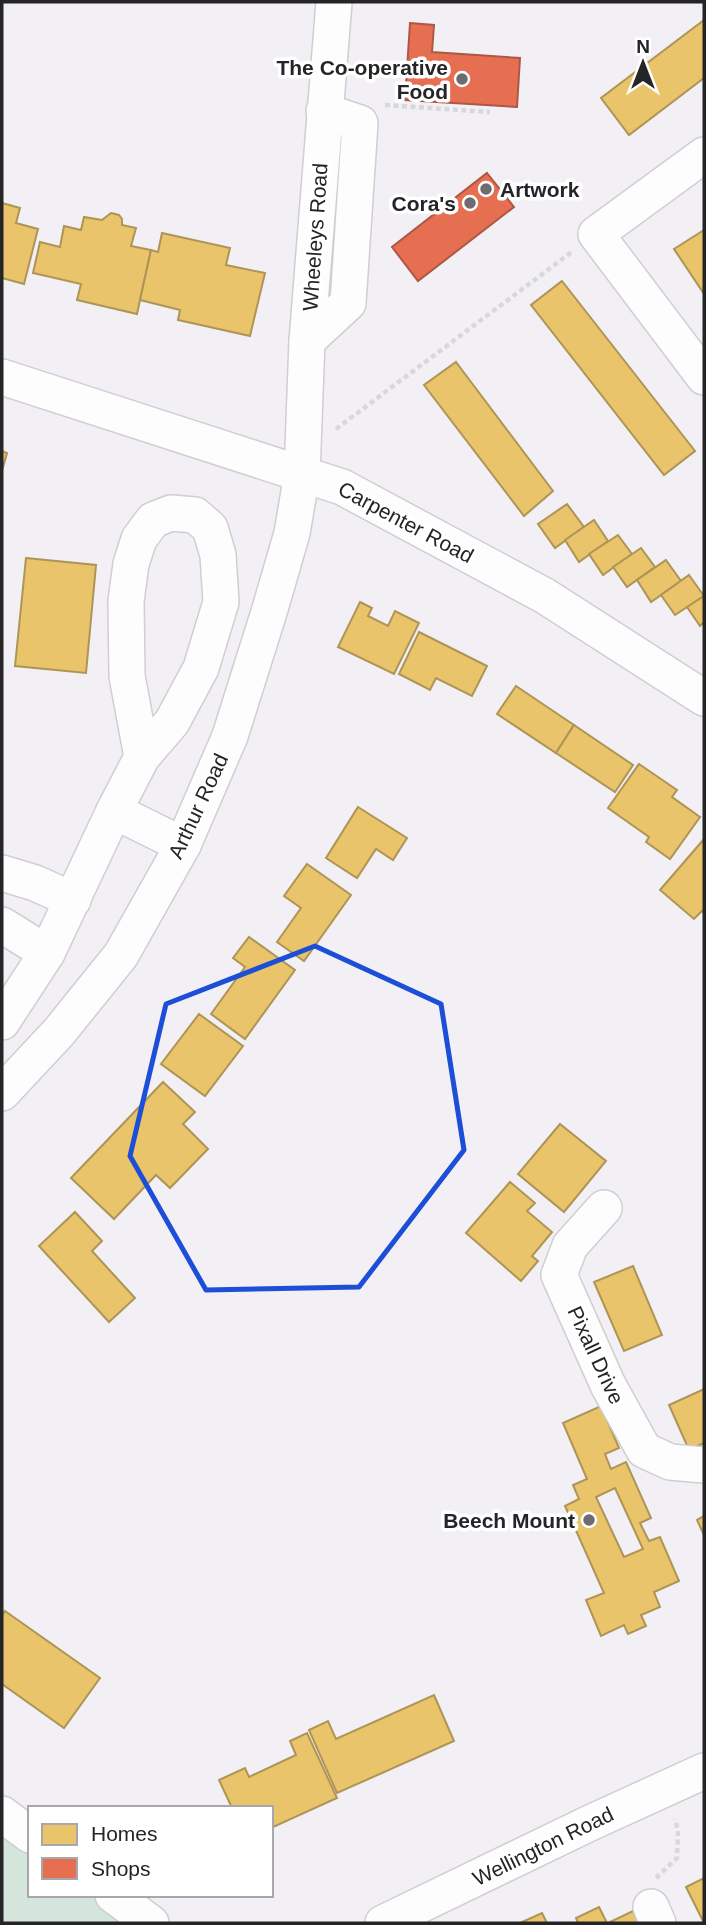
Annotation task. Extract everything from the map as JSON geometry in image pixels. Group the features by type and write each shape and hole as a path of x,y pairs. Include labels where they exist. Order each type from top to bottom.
{"street":[{"name":"Wheeleys Road","path":"302,464 307,341 334,2"},
{"path":"704,155 596,234 704,377"},
{"name":"Carpenter Road","path":"2,377 302,464 545,596 704,698"},
{"name":"Arthur Road","path":"2,1093 59,1032 121,955 183,845 230,736 292,533 302,464"},
{"path":"2,1022 47,953 142,757 172,722 201,668 221,603 218,555 210,528 195,515 171,513 153,520 139,540 131,564 126,601 127,676 142,757"},
{"path":"114,811 183,845"},
{"path":"2,873 35,883 73,900"},
{"path":"2,925 47,953"},
{"name":"Pixall Drive","path":"604,1208 570,1246 559,1275 608,1385 644,1450 670,1462 704,1465"},
{"name":"Wellington Road","path":"383,1923 704,1771"},
{"path":"2,1814 28,1834"},
{"path":"116,1897 151,1923"}],"path":[{"path":"378,104 490,112"},
{"path":"302,464 596,234"},
{"path":"654,1915 647,1896 655,1879 677,1858 678,1831 668,1787"}],"highlighted area":[{"path":"315,946 441,1004 464,1150 359,1287 206,1290 130,1156 166,1004"}],"green space":[{"path":"2,1834 28,1853 28,1897 93,1897 130,1923 2,1923"}],"building: Homes":[{"path":"704,20 704,78 629,135 601,98"},
{"path":"2,203 20,208 16,223 38,229 24,284 2,278"},
{"path":"111,213 119,215 122,225 136,228 131,246 151,250 137,314 77,300 81,284 33,273 40,242 60,247 64,226 81,230 84,217 102,220"},
{"path":"704,230 704,294 674,249"},
{"path":"162,233 230,248 226,265 265,273 250,336 178,320 180,310 140,300 151,250 158,252"},
{"path":"562,281 695,451 664,475 531,305"},
{"path":"456,362 553,491 524,516 424,385"},
{"path":"2,451 7,453 2,471"},
{"path":"567,504 584,527 555,548 538,524"},
{"path":"594,520 608,541 579,562 565,540"},
{"path":"618,535 632,554 603,575 589,554"},
{"path":"641,548 655,567 627,587 613,567"},
{"path":"26,558 96,565 86,673 15,666"},
{"path":"666,560 681,581 651,602 637,580"},
{"path":"689,575 704,596 675,615 661,595"},
{"path":"704,596 704,622 700,626 687,607"},
{"path":"360,602 372,608 368,616 388,626 395,611 419,623 394,674 338,647"},
{"path":"419,632 487,666 472,696 436,678 430,690 399,674"},
{"path":"516,686 574,725 556,753 497,714"},
{"path":"574,725 633,765 615,792 556,753"},
{"path":"639,764 677,790 672,797 700,817 670,859 646,842 649,837 608,808"},
{"path":"358,807 407,838 393,860 376,849 357,878 326,858"},
{"path":"704,839 704,913 702,911 694,919 660,890"},
{"path":"307,864 351,895 304,961 277,942 301,908 284,896"},
{"path":"249,937 295,970 245,1039 211,1014 245,967 233,958"},
{"path":"199,1014 243,1046 205,1096 161,1064"},
{"path":"163,1082 195,1112 183,1124 208,1149 170,1188 156,1175 114,1219 71,1178"},
{"path":"560,1124 606,1161 564,1212 518,1174"},
{"path":"510,1182 535,1203 527,1211 552,1232 532,1256 538,1261 521,1281 466,1233"},
{"path":"75,1212 102,1241 92,1251 135,1298 109,1322 39,1246"},
{"path":"633,1266 662,1335 624,1351 594,1282"},
{"path":"704,1389 704,1443 689,1450 669,1405"},
{"name":"Beech Mount","path":"601,1406 619,1448 605,1454 611,1469 626,1462 651,1518 640,1523 649,1541 660,1537 679,1581 654,1592 660,1607 641,1615 646,1626 628,1634 624,1625 601,1636 586,1600 604,1593 565,1506 579,1499 573,1485 587,1479 563,1423","holes":["615,1488 643,1549 624,1557 596,1497"]},
{"path":"704,1516 704,1535 697,1520"},
{"path":"5,1611 100,1678 64,1728 2,1684 2,1615"},
{"path":"434,1695 454,1741 337,1793 309,1730 328,1721 336,1739"},
{"path":"307,1733 337,1798 273,1827 273,1806 231,1806 219,1780 245,1768 249,1777 296,1755 290,1741"},
{"path":"704,1878 704,1923 686,1887"},
{"path":"599,1907 607,1923 578,1923 576,1918"},
{"path":"633,1911 639,1923 608,1923"},
{"path":"542,1913 547,1923 520,1923"}],"building: Shops":[{"name":"The Co-operative Food","path":"410,23 434,25 432,52 520,58 517,107 405,100"},
{"path":"487,173 514,207 418,281 392,247"}],"place":[{"name":"The Co-operative Food","path":"462,79"},
{"name":"Artwork","path":"486,189"},
{"name":"Cora's","path":"470,203"},
{"name":"Beech Mount","path":"589,1520"}]}
